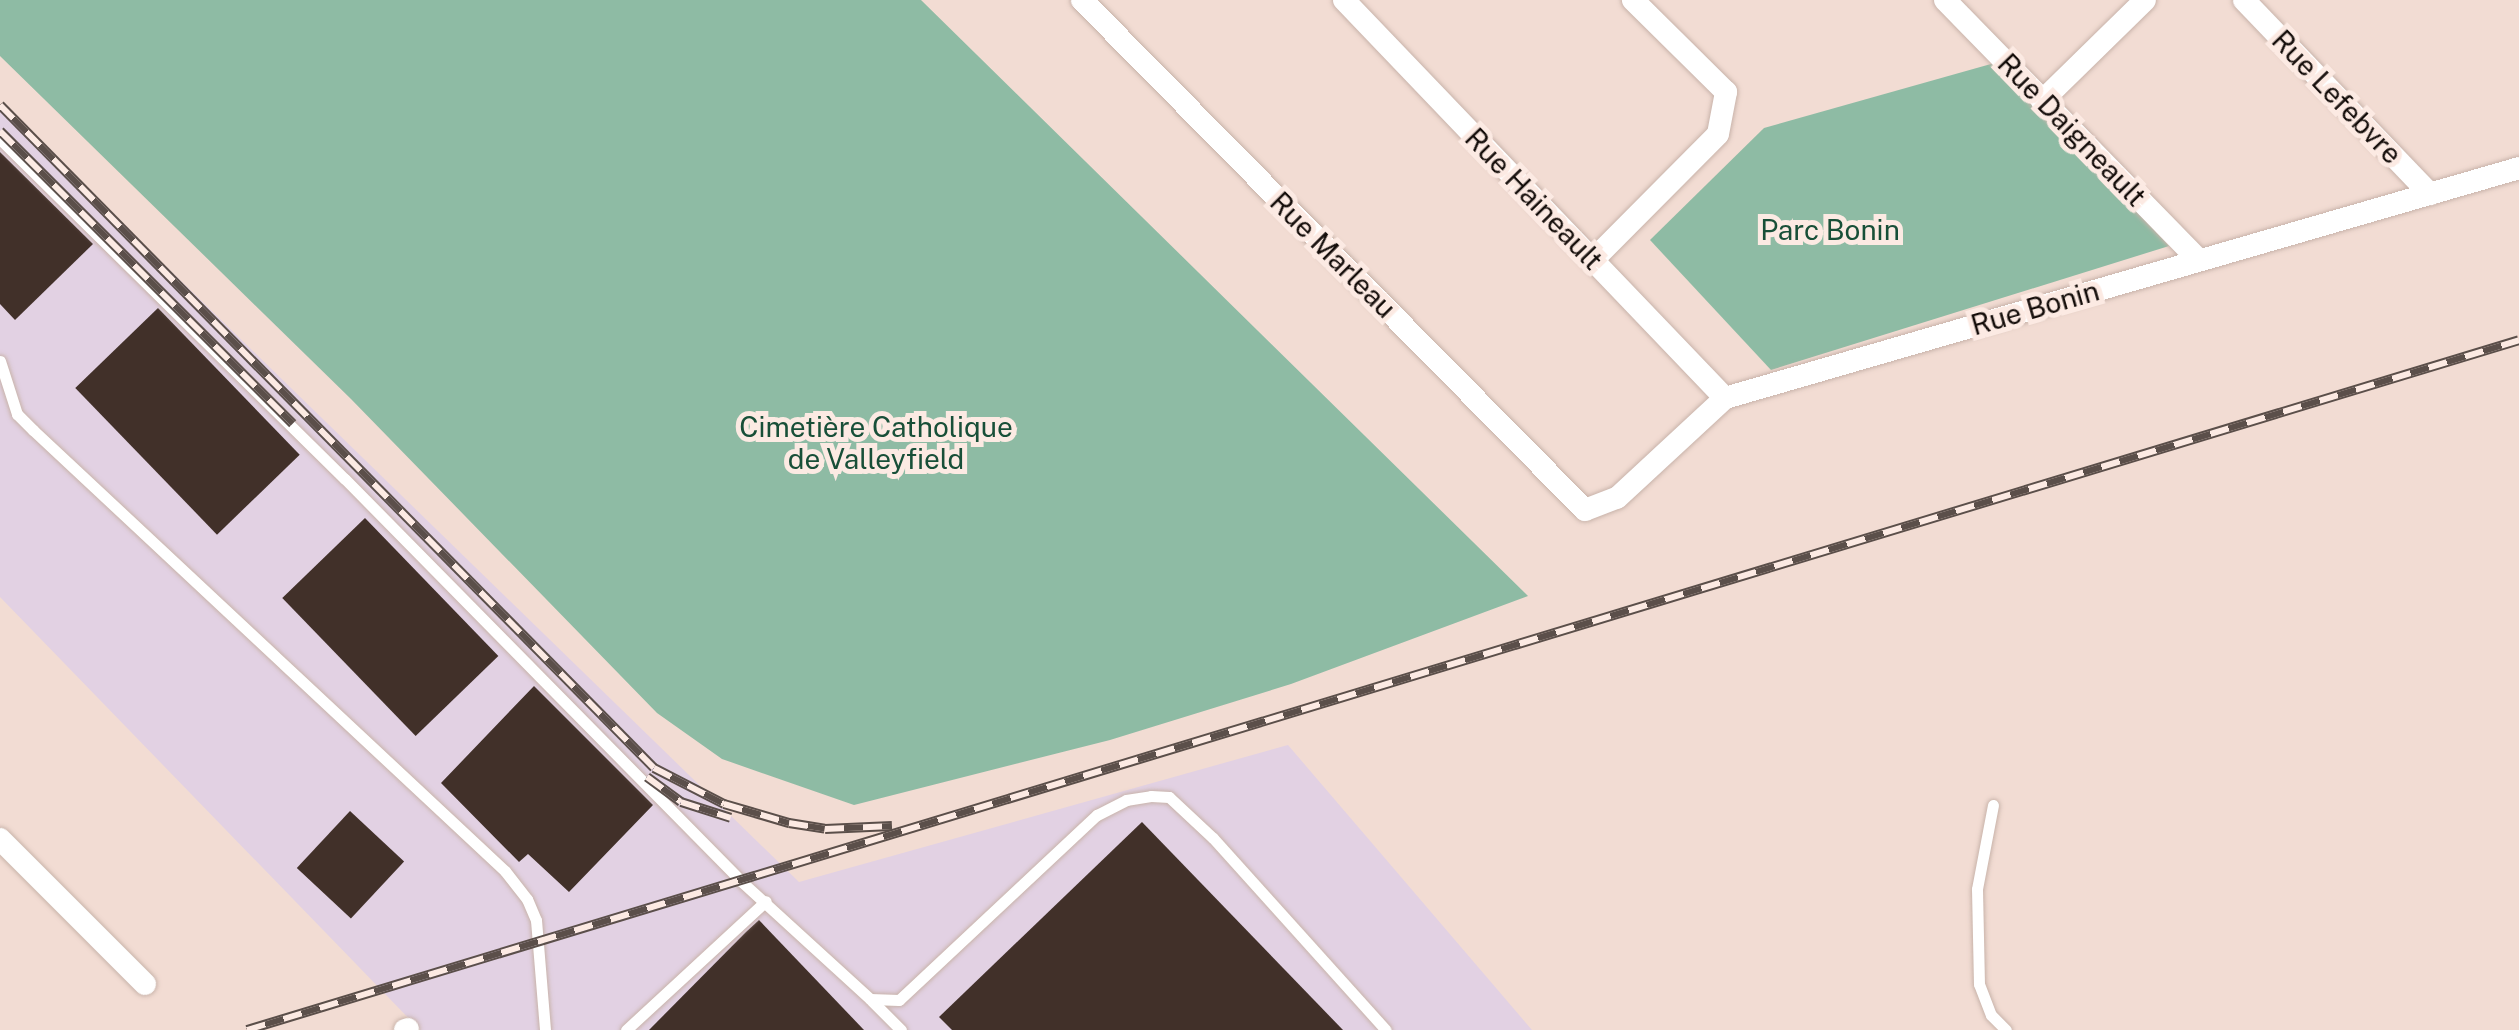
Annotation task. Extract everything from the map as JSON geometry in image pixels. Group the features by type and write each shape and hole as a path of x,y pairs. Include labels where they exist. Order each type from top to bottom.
{"street":[{"name":"Rue Marleau","path":"1082,0 1585,510"},
{"name":"Rue Haineault","path":"1344,0 1725,398"},
{"path":"1594,260 1718,134 1726,92 1633,0"},
{"name":"Rue Daigneault","path":"1945,0 2199,260"},
{"path":"2042,101 2146,0"},
{"name":"Rue Lefebvre","path":"2244,0 2430,194"},
{"name":"Rue Bonin","path":"1585,510 1617,498 1725,398 2519,168"},
{"path":"0,839 145,984"}],"lane":[{"path":"0,140 766,901 901,1030"},
{"path":"0,361 18,414 32,430 516,885 536,920 546,1030"},
{"path":"870,999 899,1000 1097,815 1126,800 1169,797 1213,838 1386,1030"},
{"path":"1994,806 1977,888 1979,984 1991,1016 2006,1030"},
{"path":"626,1030 766,901"}],"shaded area":[{"path":"0,105 799,882 1288,745 1532,1030 420,1030 0,597"}],"green space":[{"name":"Cimetière Catholique de Valleyfield","path":"0,0 921,0 1528,596 1291,684 1110,740 854,805 722,759 657,713 351,399 0,56"},
{"name":"Parc Bonin","path":"1998,62 2169,246 1771,370 1650,240 1764,128"}],"building":[{"path":"0,152 93,244 15,320 0,304"},
{"path":"158,308 300,455 217,535 75,388"},
{"path":"365,518 498,656 416,736 282,598"},
{"path":"534,686 653,805 569,892 528,854 519,862 441,783"},
{"path":"350,811 404,861 351,919 297,868"},
{"path":"1142,822 1343,1030 952,1030 939,1017"},
{"path":"759,920 864,1030 649,1030 746,932"}],"railway":[{"path":"0,105 654,768 724,804 789,823 825,829 892,826"},
{"path":"0,131 293,424"},
{"path":"247,1030 2519,340"},
{"path":"647,777 681,802 731,818"}]}
